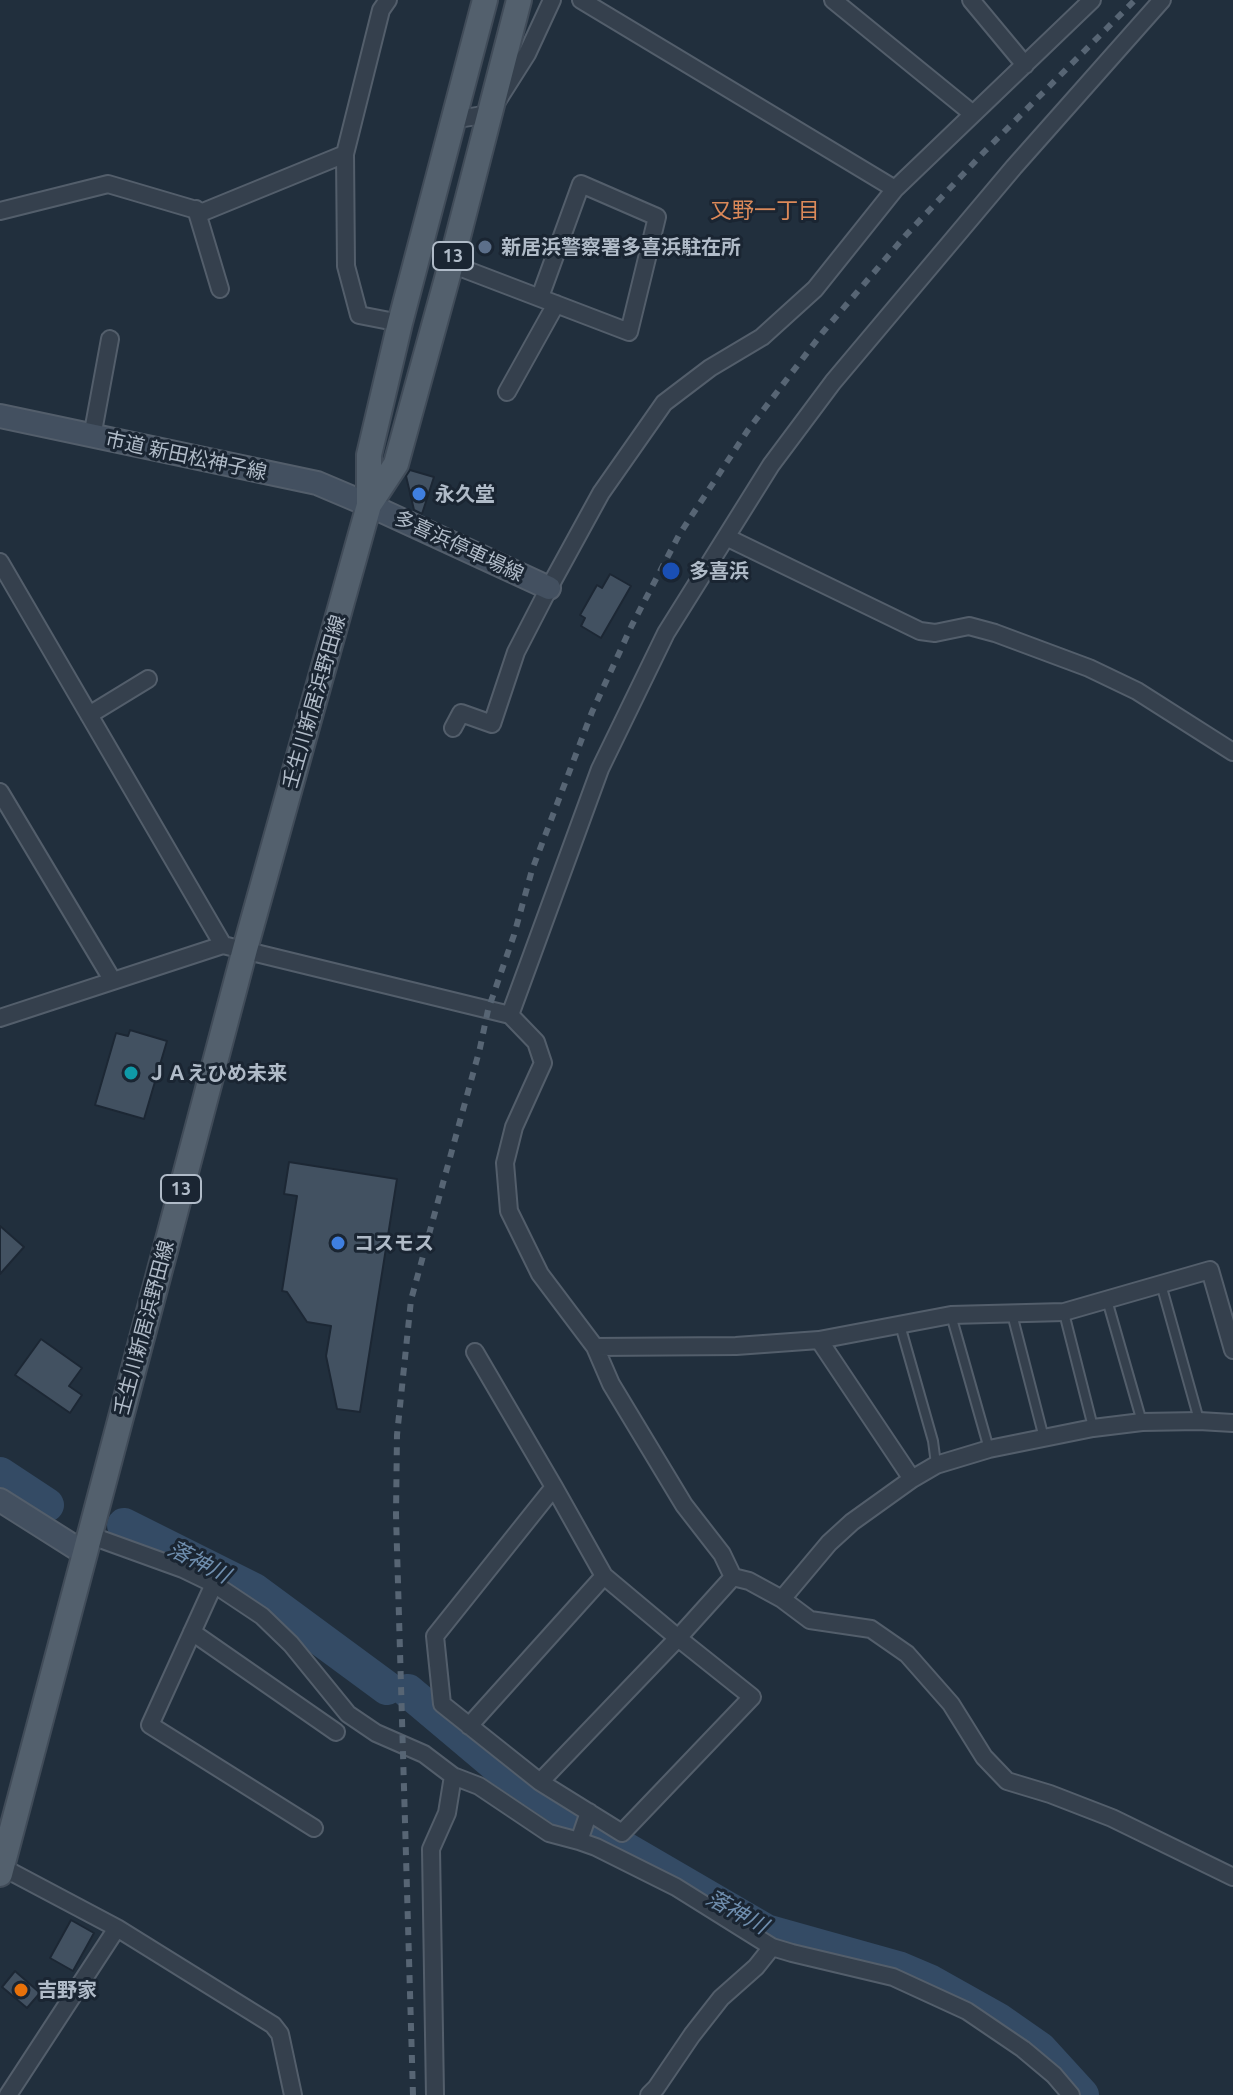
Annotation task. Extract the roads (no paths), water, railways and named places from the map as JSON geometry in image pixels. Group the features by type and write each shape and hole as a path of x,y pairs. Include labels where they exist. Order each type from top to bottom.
{"main road":[{"name":"壬生川新居浜野田線","path":"369,505 369,455 400,323 485,0"},
{"name":"壬生川新居浜野田線","path":"1,1871 86,1544 234,947 369,505 396,464 519,0"}],"street":[{"path":"388,0 381,10 345,154 346,266 359,315 400,323"},
{"path":"452,120 489,114 527,54 552,0"},
{"path":"581,0 895,189"},
{"path":"833,0 973,114"},
{"path":"971,0 1025,65"},
{"path":"453,728 461,713 492,724 516,652 549,588 601,493 664,403 710,368 762,337 815,289 895,189 1092,0"},
{"path":"510,1015 600,769 666,633 771,465 833,382 1014,167 1162,0"},
{"path":"0,211 108,184 203,212 345,154"},
{"path":"451,264 548,300 629,332 657,217 581,184 548,300 507,392"},
{"path":"196,209 220,289"},
{"path":"92,437 110,339"},
{"name":"市道 新田松神子線","path":"0,416 317,483 369,505"},
{"name":"多喜浜停車場線","path":"369,505 549,588"},
{"path":"726,537 920,631 935,633 969,626 1089,668 1137,691 1233,752"},
{"path":"0,562 89,715 234,947"},
{"path":"89,715 148,679"},
{"path":"0,792 113,981"},
{"path":"0,1018 113,981 234,947 510,1015 536,1042 543,1063 514,1127 505,1163 509,1211 540,1274 595,1347 611,1384 684,1505 722,1554 733,1577"},
{"path":"595,1347 736,1346 819,1340 951,1315 1064,1312 1210,1270 1233,1350"},
{"path":"819,1340 912,1479"},
{"path":"475,1352 554,1487 604,1576 752,1697 622,1833 540,1782 442,1704 435,1636 554,1487"},
{"path":"782,1599 829,1543 852,1522 936,1465 989,1449 1093,1428 1142,1422 1233,1423"},
{"path":"0,1500 86,1544 183,1569 214,1584 262,1616 291,1644 348,1714 376,1733 424,1754 453,1776 479,1786 549,1833 596,1847 676,1887 772,1947 893,1977 967,2011 1023,2049 1054,2075 1071,2095"},
{"path":"469,1726 604,1576"},
{"path":"733,1577 749,1581 782,1599 810,1620 871,1629 907,1654 951,1704 984,1757 1007,1781 1112,1818 1233,1877"},
{"path":"540,1782 733,1577"},
{"path":"214,1584 150,1725 314,1828"},
{"path":"192,1632 336,1732"},
{"path":"435,2095 431,1849 447,1813 453,1776"},
{"path":"579,1840 589,1813"},
{"path":"1,1871 117,1928 273,2025 280,2034 293,2095"},
{"path":"8,2095 117,1928"},
{"path":"649,2095 721,1998 756,1967 772,1947"}],"lane":[{"path":"1161,1284 1199,1421"},
{"path":"1107,1299 1142,1422"},
{"path":"1064,1312 1093,1428"},
{"path":"1012,1313 1044,1438"},
{"path":"951,1315 989,1449"},
{"path":"900,1325 933,1441 936,1465"}],"waterway":[{"name":"落神川","path":"0,1474 47,1505"},
{"name":"落神川","path":"124,1525 254,1590 387,1688"},
{"name":"落神川","path":"408,1691 497,1766 596,1832 766,1931 898,1968 931,1982 997,2019 1040,2049 1082,2095"}],"railway":[{"path":"413,2095 396,1515 397,1435 411,1300 488,1010 532,870 592,712 632,625 679,535 748,430 823,332 906,235 1135,0"}],"place":[{"name":"新居浜警察署多喜浜駐在所","path":"485,247"},
{"name":"永久堂","path":"419,494"},
{"name":"多喜浜","path":"671,571"},
{"name":"ＪＡえひめ未来","path":"131,1073"},
{"name":"コスモス","path":"338,1243"},
{"name":"吉野家","path":"21,1990"}],"district":[{"name":"又野一丁目","path":"765,211"}]}
